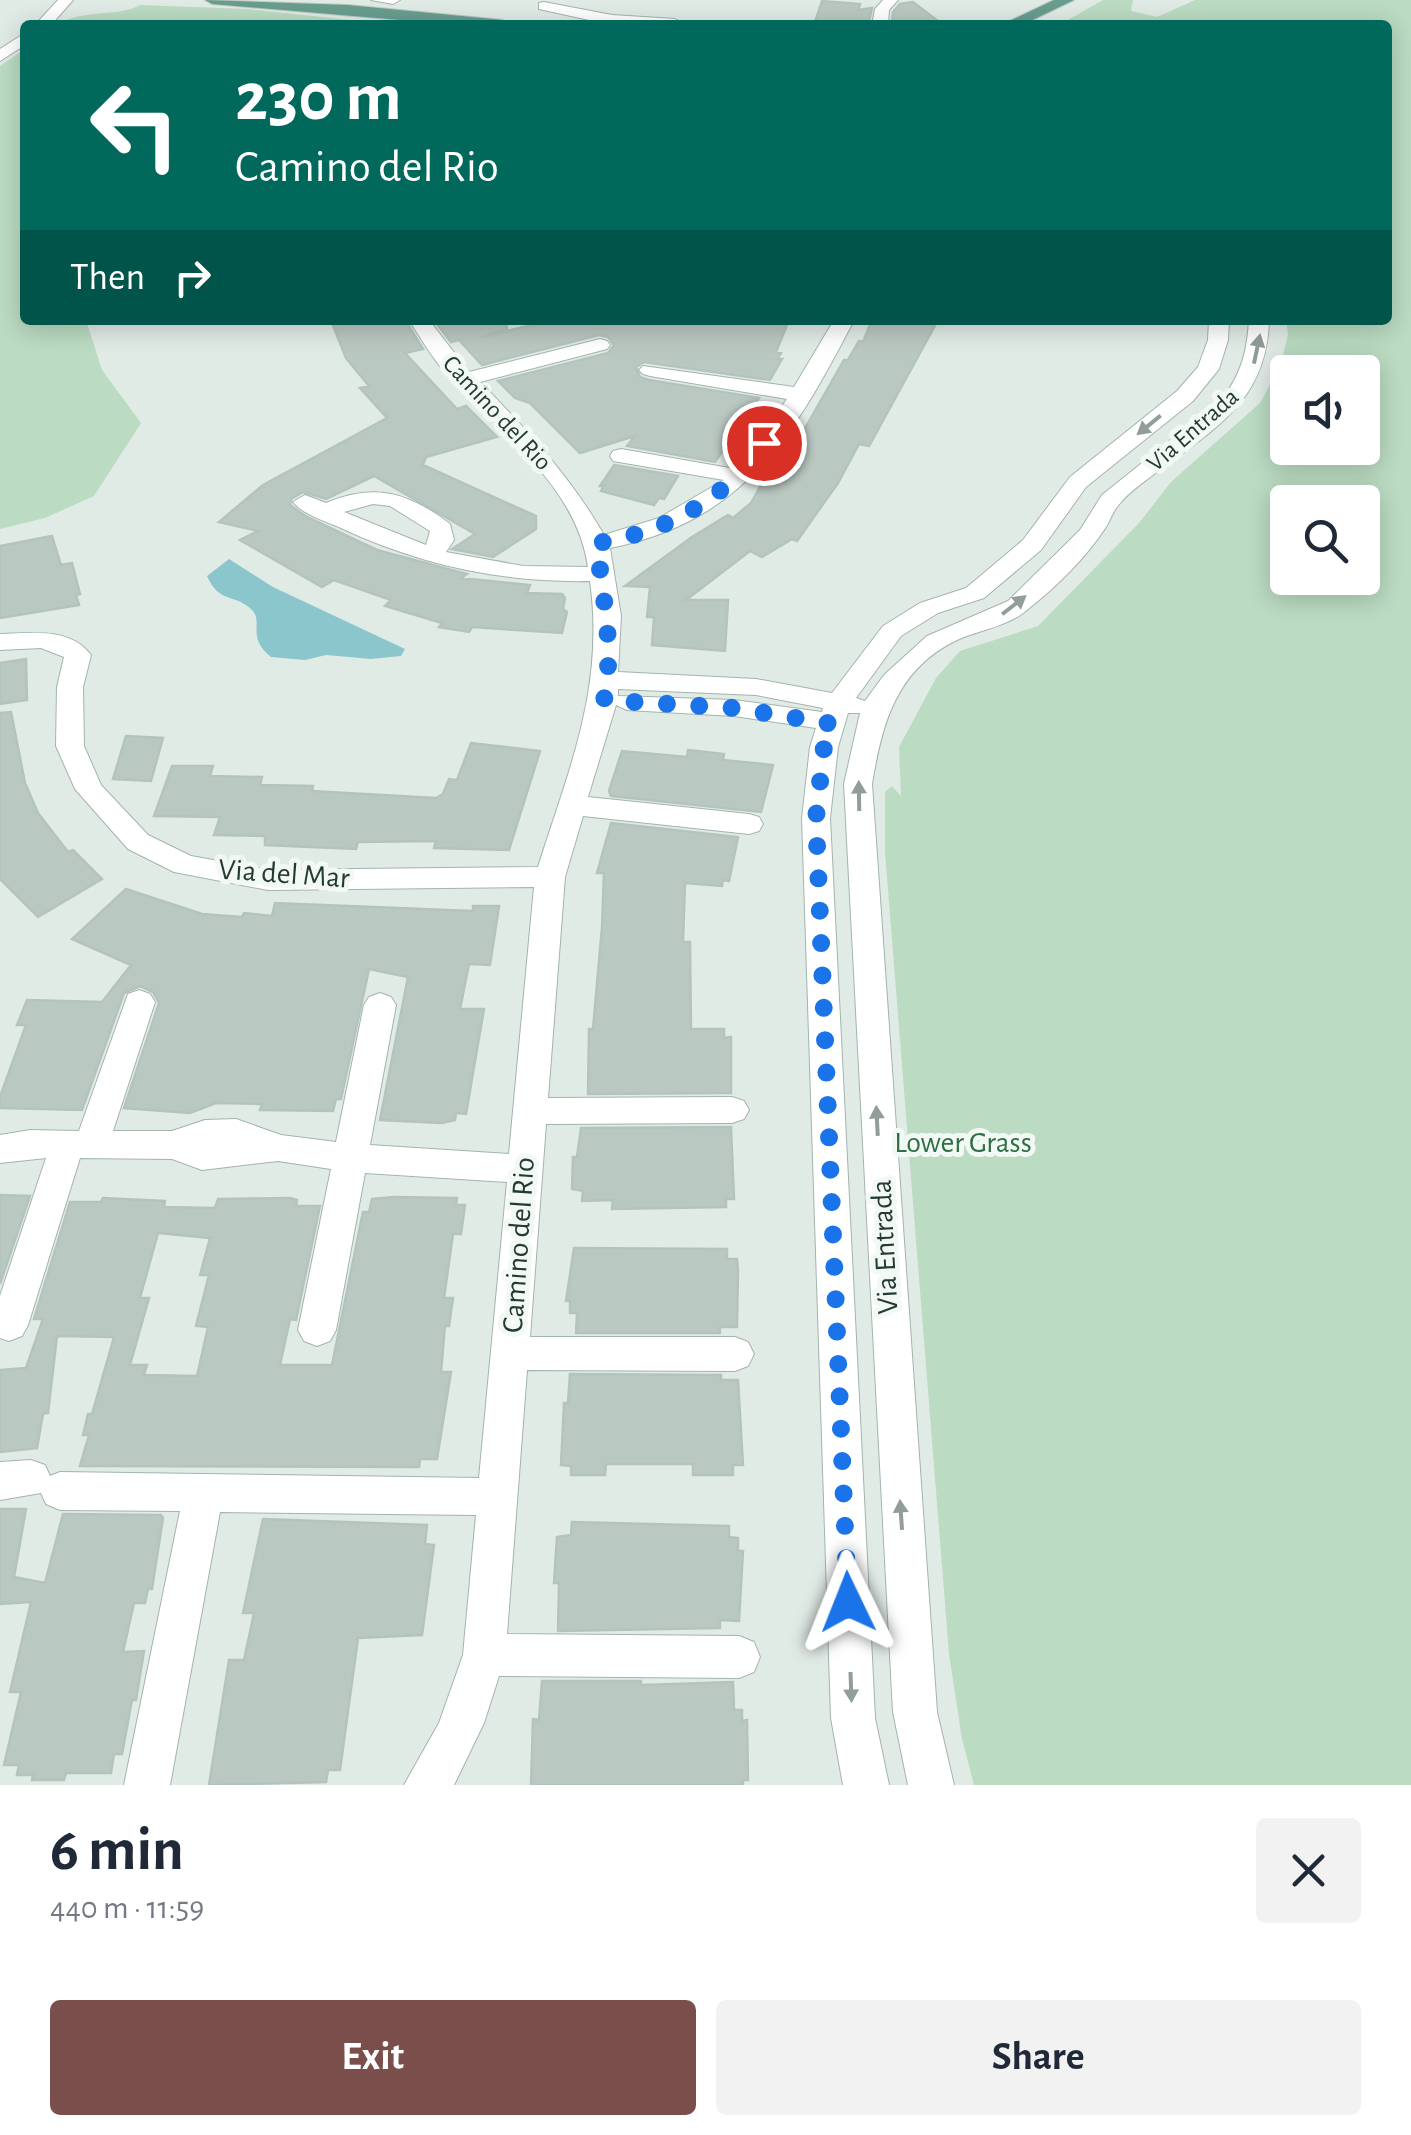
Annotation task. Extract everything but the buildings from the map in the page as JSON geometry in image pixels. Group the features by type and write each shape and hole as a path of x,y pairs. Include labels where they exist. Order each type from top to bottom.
{"main road":[{"path":"212,0 445,20"},
{"path":"1021,20 1067,0"}],"street":[{"path":"48,20 66,0"},
{"path":"378,0 392,0"},
{"path":"543,3 612,20"},
{"name":"Camino del Rio","path":"423,325 466,380 538,454 571,497 597,543 608,616 606,690 550,876 484,1654 469,1705 444,1764 427,1785"},
{"path":"597,543 659,528 732,485 798,394 841,325"},
{"name":"Via Entrada","path":"866,1785 852,1718 816,818 824,747 836,713 892,631 929,608 975,593 1032,544 1078,482 1185,396 1208,369 1219,325"},
{"name":"Via Entrada","path":"932,1785 915,1712 858,784 882,695 928,648 1008,612 1096,525 1107,502 1220,413 1245,385 1261,336 1260,325"},
{"path":"466,380 600,345"},
{"path":"650,370 798,394"},
{"path":"621,456 740,476"},
{"path":"432,556 442,540 442,529 400,501 370,494 315,507 432,556 522,573 600,574"},
{"path":"1054,512 1096,525"},
{"path":"929,608 962,630"},
{"name":"Via del Mar","path":"0,642 49,640 66,643 78,655 70,686 70,746 89,789 138,842 184,865 268,880 550,876"},
{"path":"606,690 734,708 836,713 873,721"},
{"path":"571,805 749,824"},
{"path":"9,1324 139,1002"},
{"path":"317,1330 380,1006"},
{"path":"528,1111 732,1110"},
{"path":"0,1150 30,1144 174,1145 202,1156 279,1148 350,1158 524,1168"},
{"path":"511,1354 735,1354"},
{"path":"30,1483 203,1496 500,1496"},
{"path":"148,1785 203,1496"},
{"path":"484,1654 740,1657"}],"green space":[{"name":"Lower Grass","path":"1103,0 1133,0 1131,11 1157,17 1195,0 1411,0 1411,1785 974,1785 962,1739 949,1654 885,852 885,792 892,786 901,796 899,747 936,678 960,651 1038,626 1139,523 1171,482 1260,403 1270,384 1270,465 1380,465 1380,355 1283,355 1287,325 1392,325 1392,20 1068,20"},
{"path":"140,5 247,9 350,20 67,20"},
{"path":"20,52 20,325 88,325 102,370 141,423 94,496 45,518 0,529 0,66"}],"water":[{"path":"229,559 273,587 405,649 401,656 371,659 326,655 305,660 271,657 259,642 255,614 245,604 222,595 207,576"}],"route":[{"path":"764,443 732,485 659,528 597,543 608,616 608,680 604,700 734,708 806,716 833,724 824,747 816,818 848,1602"}]}
